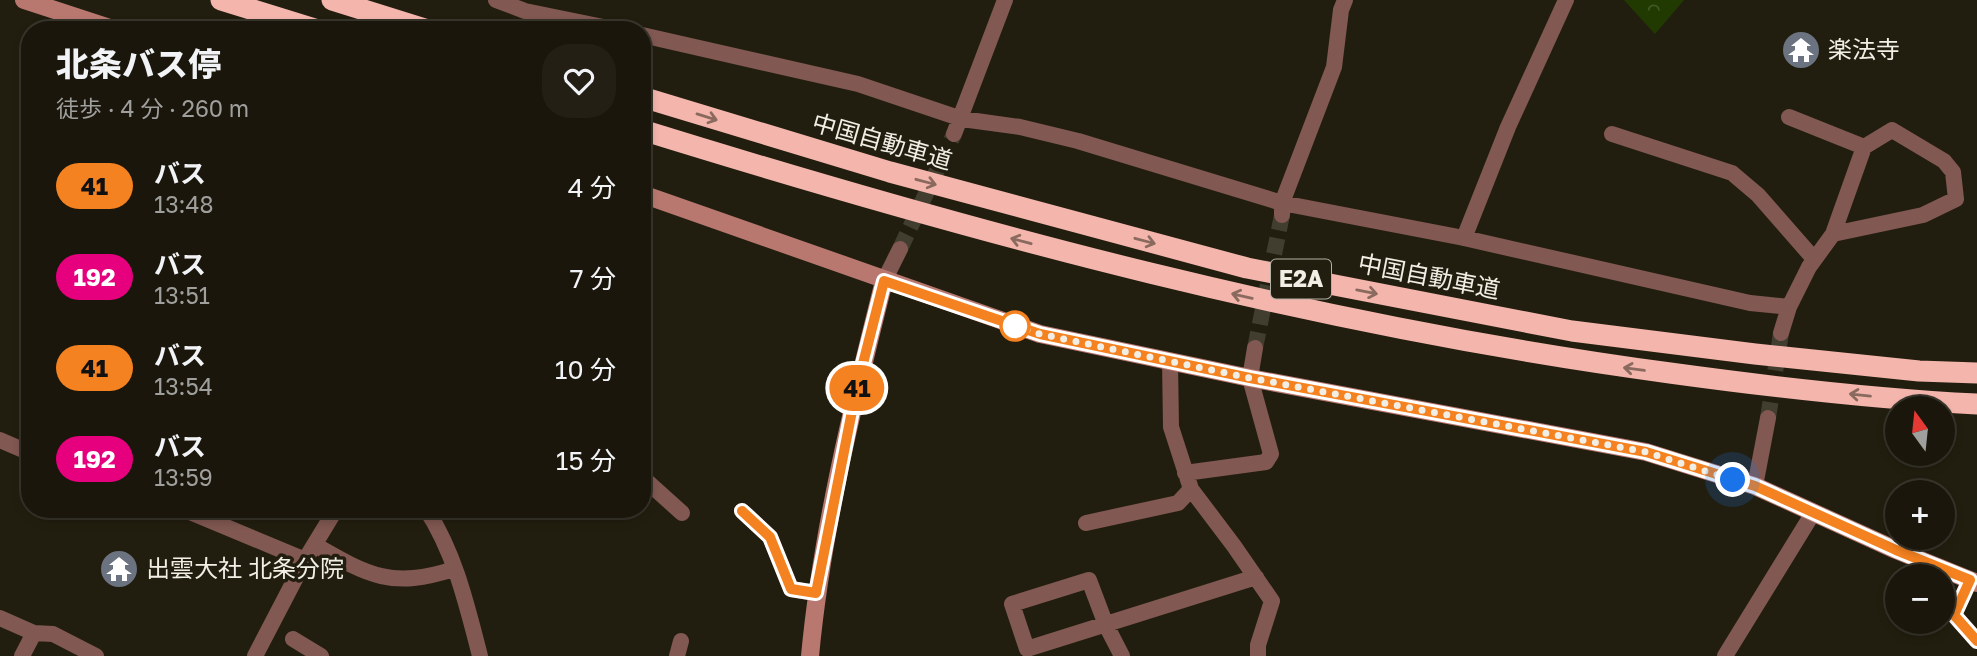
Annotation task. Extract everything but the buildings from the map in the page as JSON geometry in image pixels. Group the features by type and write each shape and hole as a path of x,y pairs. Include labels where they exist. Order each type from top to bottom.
{"highway":[{"path":"221,0 289,21"},
{"path":"332,0 399,21"},
{"name":"中国自動車道","path":"651,100 890,172 1247,268 1572,331 1755,354 1919,371 1977,373"},
{"name":"E2A","path":"651,133 878,202 1047,248 1242,297 1396,329 1568,360 1753,385 1977,404"}],"street":[{"path":"24,0 88,21"},
{"path":"496,0 525,11 574,21"},
{"path":"958,126 1005,0"},
{"path":"1282,209 1334,66 1341,10 1345,0"},
{"path":"1464,239 1508,127 1566,0"},
{"path":"651,37 858,84 958,126 1020,127 1078,141 1282,209 1464,239 1750,303 1789,307"},
{"path":"1789,117 1864,147"},
{"path":"1781,333 1789,307 1814,259 1833,234 1864,147 1892,130 1944,161 1953,172 1956,199 1923,215 1833,234"},
{"path":"1612,134 1732,173 1758,195 1814,259"},
{"path":"651,197 1040,334 1250,378 1646,452 1755,486 1973,581 1954,615 1977,641"},
{"path":"810,656 816,593 856,391 884,281 900,249"},
{"path":"1185,473 1266,462 1271,454 1250,378 1255,348"},
{"path":"1170,361 1171,427 1191,489 1272,601 1258,645 1258,656"},
{"path":"1755,486 1768,418"},
{"path":"0,440 21,449"},
{"path":"651,485 682,513"},
{"path":"1086,523 1178,503 1191,489"},
{"path":"742,511 770,537 791,589 816,593"},
{"path":"1726,656 1813,513"},
{"path":"205,518 305,560"},
{"path":"255,656 305,560 331,518"},
{"path":"432,518 463,591 480,656"},
{"path":"315,545 374,576 409,579 429,577 454,569"},
{"path":"1122,656 1105,625 1089,580 1012,604 1027,649 1105,625 1256,577"},
{"path":"0,618 34,633 53,634 96,656"},
{"path":"22,656 34,633"},
{"path":"293,639 321,656"}],"green space":[{"path":"1624,0 1684,0 1655,34"}],"tunnel":[{"path":"900,249 954,134"},
{"path":"1255,348 1282,215"},
{"path":"1768,418 1781,333"}],"bus line":[{"name":"41","path":"742,511 770,537 791,589 816,593 856,391 884,281 1040,334 1250,378 1646,452 1755,486 1896,550 1970,580 1954,615 1977,641"}],"place":[{"name":"楽法寺","path":"1801,50"},
{"name":"出雲大社 北条分院","path":"119,569"}],"route":[{"path":"1015,326 1040,334 1250,378 1646,452 1733,480"}]}
